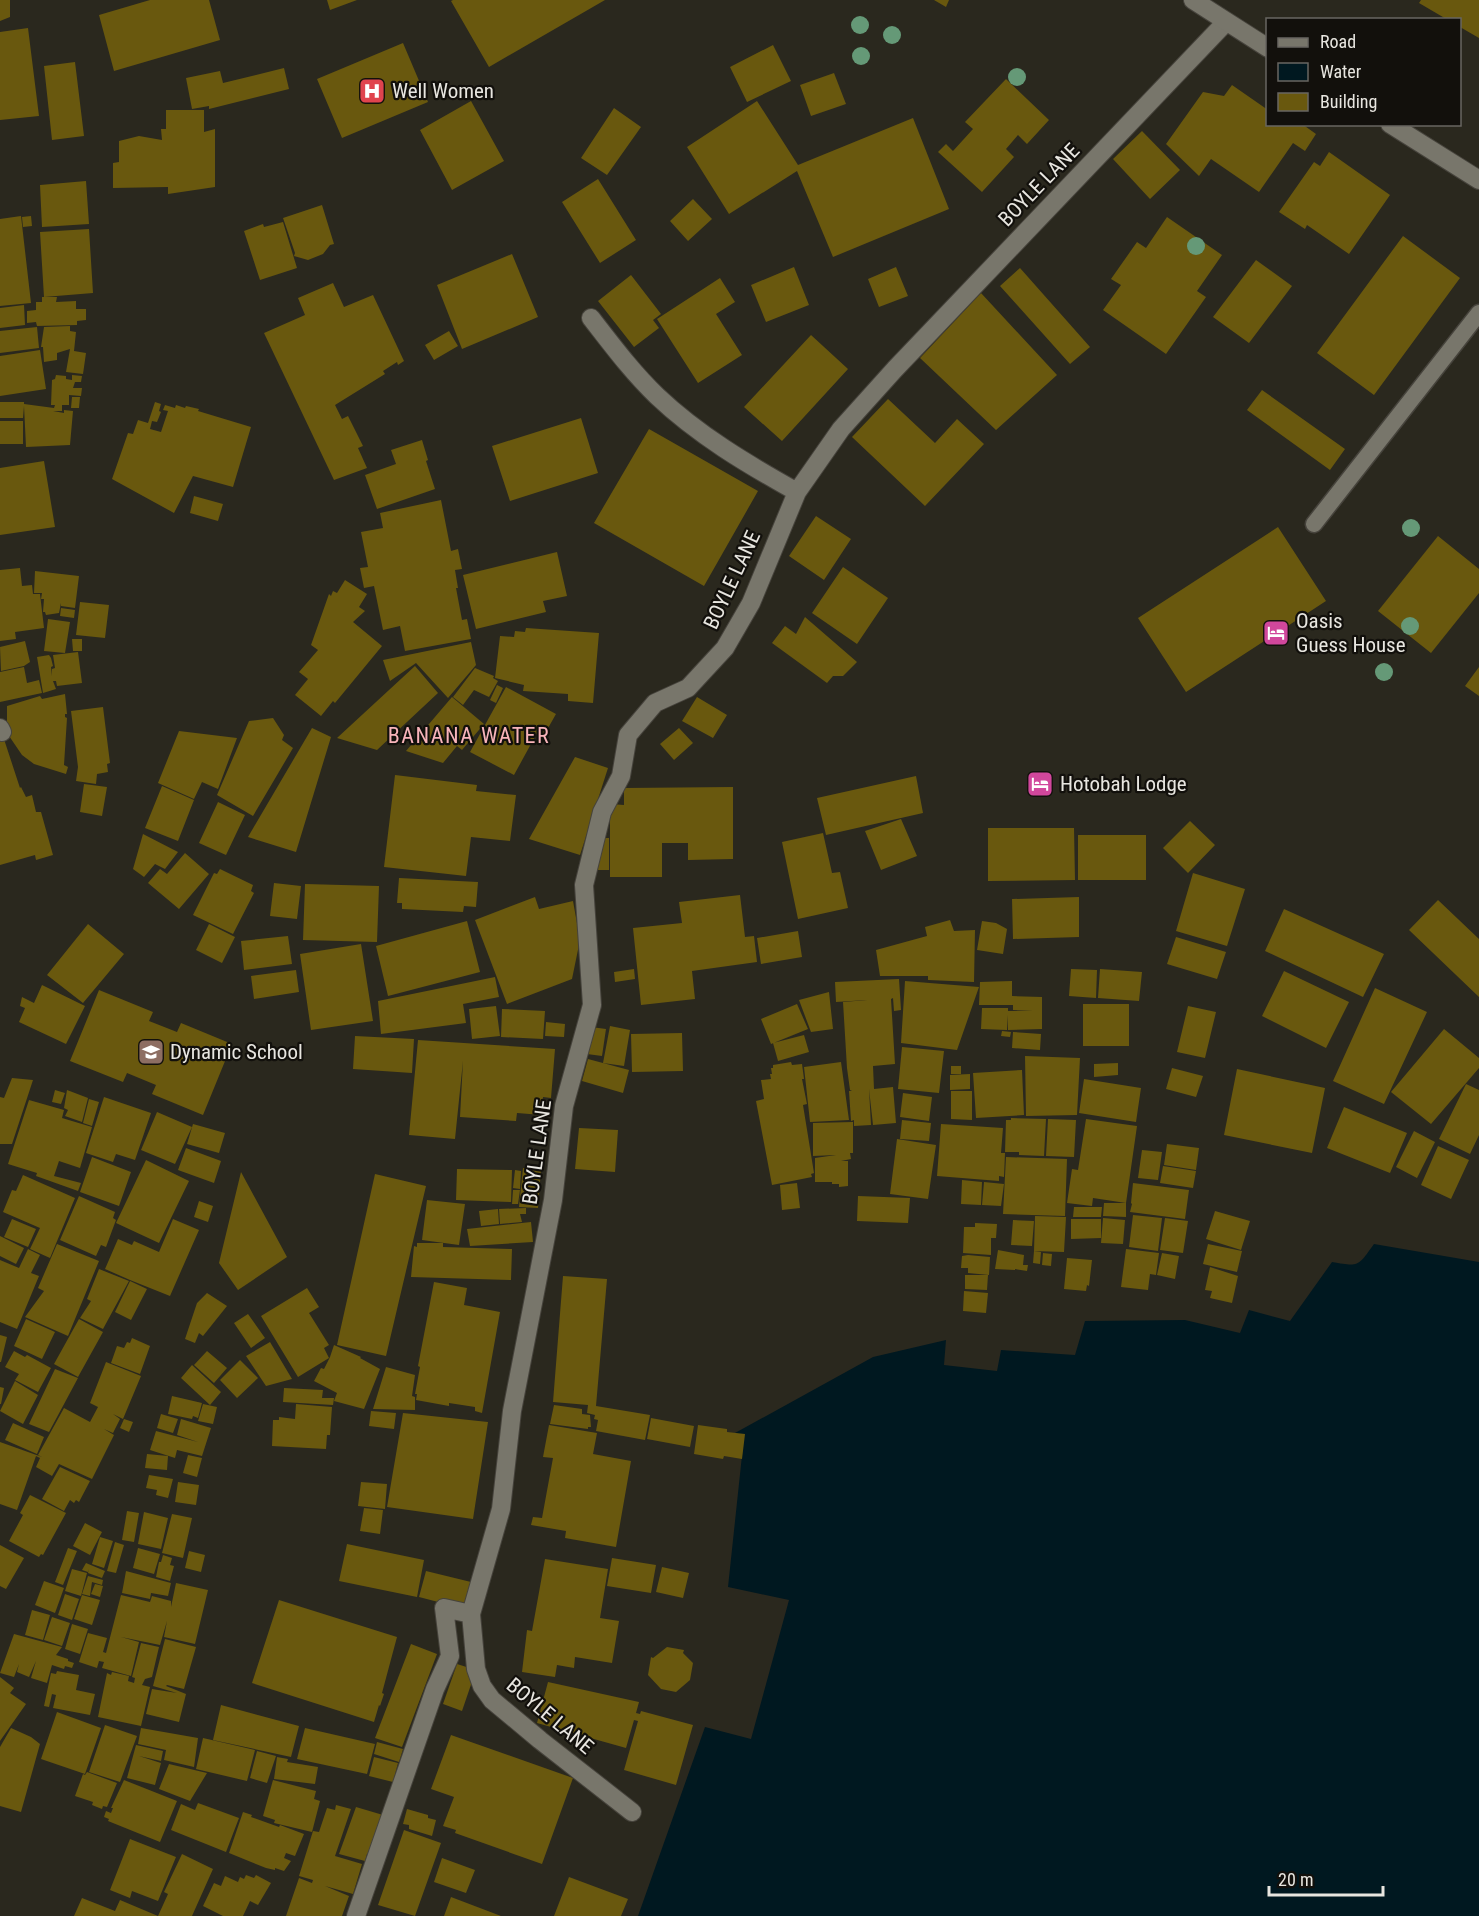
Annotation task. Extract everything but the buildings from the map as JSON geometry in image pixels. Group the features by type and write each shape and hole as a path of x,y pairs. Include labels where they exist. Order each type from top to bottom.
{"street":[{"path":"1193,0 1266,47"},
{"name":"BOYLE LANE","path":"632,1812 492,1700 482,1686 476,1669 471,1614 501,1509 512,1411 553,1200 564,1106 592,1005 584,885 602,812 621,776 628,735 655,703 688,688 725,648 751,603 797,492 841,429 895,369 1226,22"},
{"path":"1393,126 1478,178"},
{"path":"591,318 627,364 687,423 722,449 797,492"},
{"path":"356,1916 435,1689 450,1656 444,1608 471,1614"}],"lane":[{"path":"1314,524 1479,314"}],"water":[{"path":"1374,1244 1479,1262 1479,1916 638,1916 705,1727 751,1739 789,1600 728,1587 743,1446 735,1433 873,1357 946,1340 944,1365 997,1371 1001,1350 1075,1355 1085,1321 1185,1320 1240,1333 1249,1310 1290,1321 1332,1262 1358,1263"}],"place":[{"name":"Well Women","path":"372,91"},
{"name":"Oasis Guess House","path":"1276,633"},
{"name":"Hotobah Lodge","path":"1040,784"},
{"name":"Dynamic School","path":"151,1052"}],"district":[{"name":"BANANA WATER","path":"469,735"}]}
